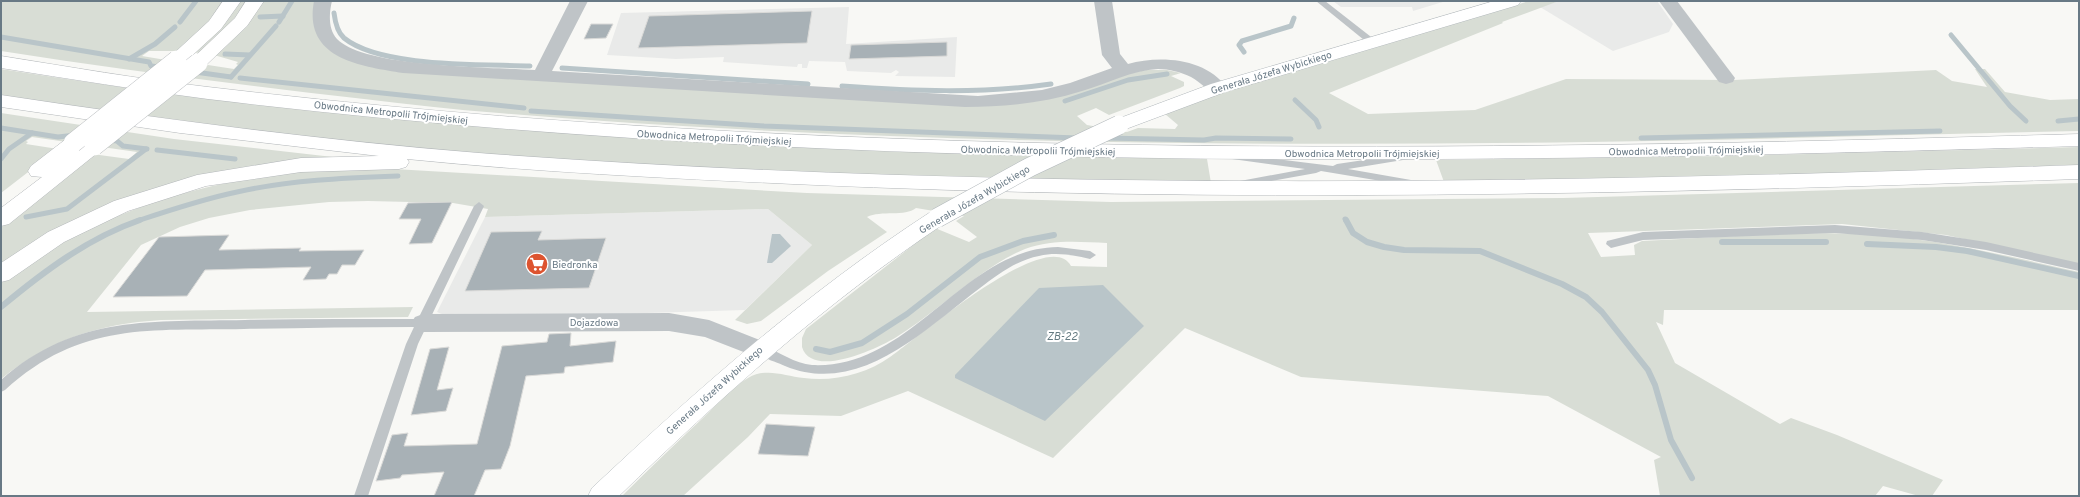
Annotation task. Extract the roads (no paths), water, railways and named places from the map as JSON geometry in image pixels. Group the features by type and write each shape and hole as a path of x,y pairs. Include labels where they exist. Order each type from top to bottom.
{"main road":[{"path":"1,199 177,60 215,25 232,1"},
{"path":"1,219 198,63 222,42 240,22 255,1"},
{"name":"Generała Józefa Wybickiego","path":"600,496 670,430 760,349 817,303 896,245 937,218 1030,167 1119,125 1218,88 1512,1"},
{"name":"Obwodnica Metropolii Trójmiejskiej","path":"1,62 203,92 356,109 546,126 887,146 1206,153 1433,153 1666,151 2079,140"},
{"path":"1,101 168,126 296,141 476,159 660,172 846,182 1212,190 1447,189 1668,185 2079,172"},
{"path":"1,274 56,237 115,209 204,180 301,166 476,159"}],"street":[{"path":"323,1 320,20 325,37 336,47 361,60 403,67 944,101 998,102 1021,100 1055,93 1123,70 1144,65 1165,63 1188,67 1206,76 1218,88"},
{"path":"541,75 579,1"},
{"path":"1103,1 1111,55 1123,70"},
{"path":"1668,1 1726,78"},
{"name":"Dojazdowa","path":"423,322 669,322 709,329 760,349"}],"lane":[{"path":"1320,1 1372,42"},
{"path":"1206,153 1326,168 1447,189"},
{"path":"1212,190 1326,168 1433,153"},
{"path":"361,496 412,344 479,206"},
{"path":"1611,244 1643,236 1835,229 1922,236 1986,246 2079,267"},
{"path":"760,349 811,370 849,367 870,359 899,342 974,286 1016,260 1037,252 1052,250 1072,251 1090,255"},
{"path":"1,387 14,375 42,356 70,342 98,333 126,328 181,325 423,322"}],"water":[{"path":"772,234 780,234 791,246 772,263 767,263"},
{"name":"ZB-22","path":"1103,285 1144,326 1045,421 955,378 955,375 1039,288"}],"waterway":[{"path":"180,22 196,1"},
{"path":"283,16 292,1"},
{"path":"334,13 338,30 344,38 361,48 382,55 407,60 433,62 530,66"},
{"path":"260,17 283,16"},
{"path":"279,22 283,16"},
{"path":"1244,52 1239,45 1242,41 1291,26 1294,18"},
{"path":"195,72 231,77 276,26"},
{"path":"130,59 155,44 175,27"},
{"path":"1951,35 2010,106 2026,121"},
{"path":"1,37 130,59"},
{"path":"225,54 250,55"},
{"path":"130,59 149,62 151,66 160,67"},
{"path":"562,68 808,84"},
{"path":"1065,101 1128,80 1167,74"},
{"path":"240,78 524,108"},
{"path":"842,86 946,91 999,89 1051,84"},
{"path":"1295,100 1316,120 1319,127"},
{"path":"531,111 764,126 1077,138"},
{"path":"2058,121 2079,119"},
{"path":"1,128 58,137 76,135"},
{"path":"1641,138 1940,131"},
{"path":"1,159 9,149 32,133"},
{"path":"1105,138 1204,140 1216,138 1291,139"},
{"path":"108,140 117,141 123,146 147,149"},
{"path":"26,217 67,209 146,149"},
{"path":"157,150 235,159"},
{"path":"139,220 199,201 257,188 317,180 398,176"},
{"path":"1,307 33,281 84,246 121,227 139,220"},
{"path":"1346,220 1353,233 1367,242 1384,247 1404,250 1480,251 1562,284 1586,297 1602,312 1648,370 1655,385 1671,440 1692,478"},
{"path":"816,349 830,352 862,343 907,314 980,257 1023,241 1054,235"},
{"path":"1722,242 1826,242"},
{"path":"1867,244 1936,247 1967,251 2079,276"}],"place":[{"name":"Biedronka","path":"537,264"}]}
